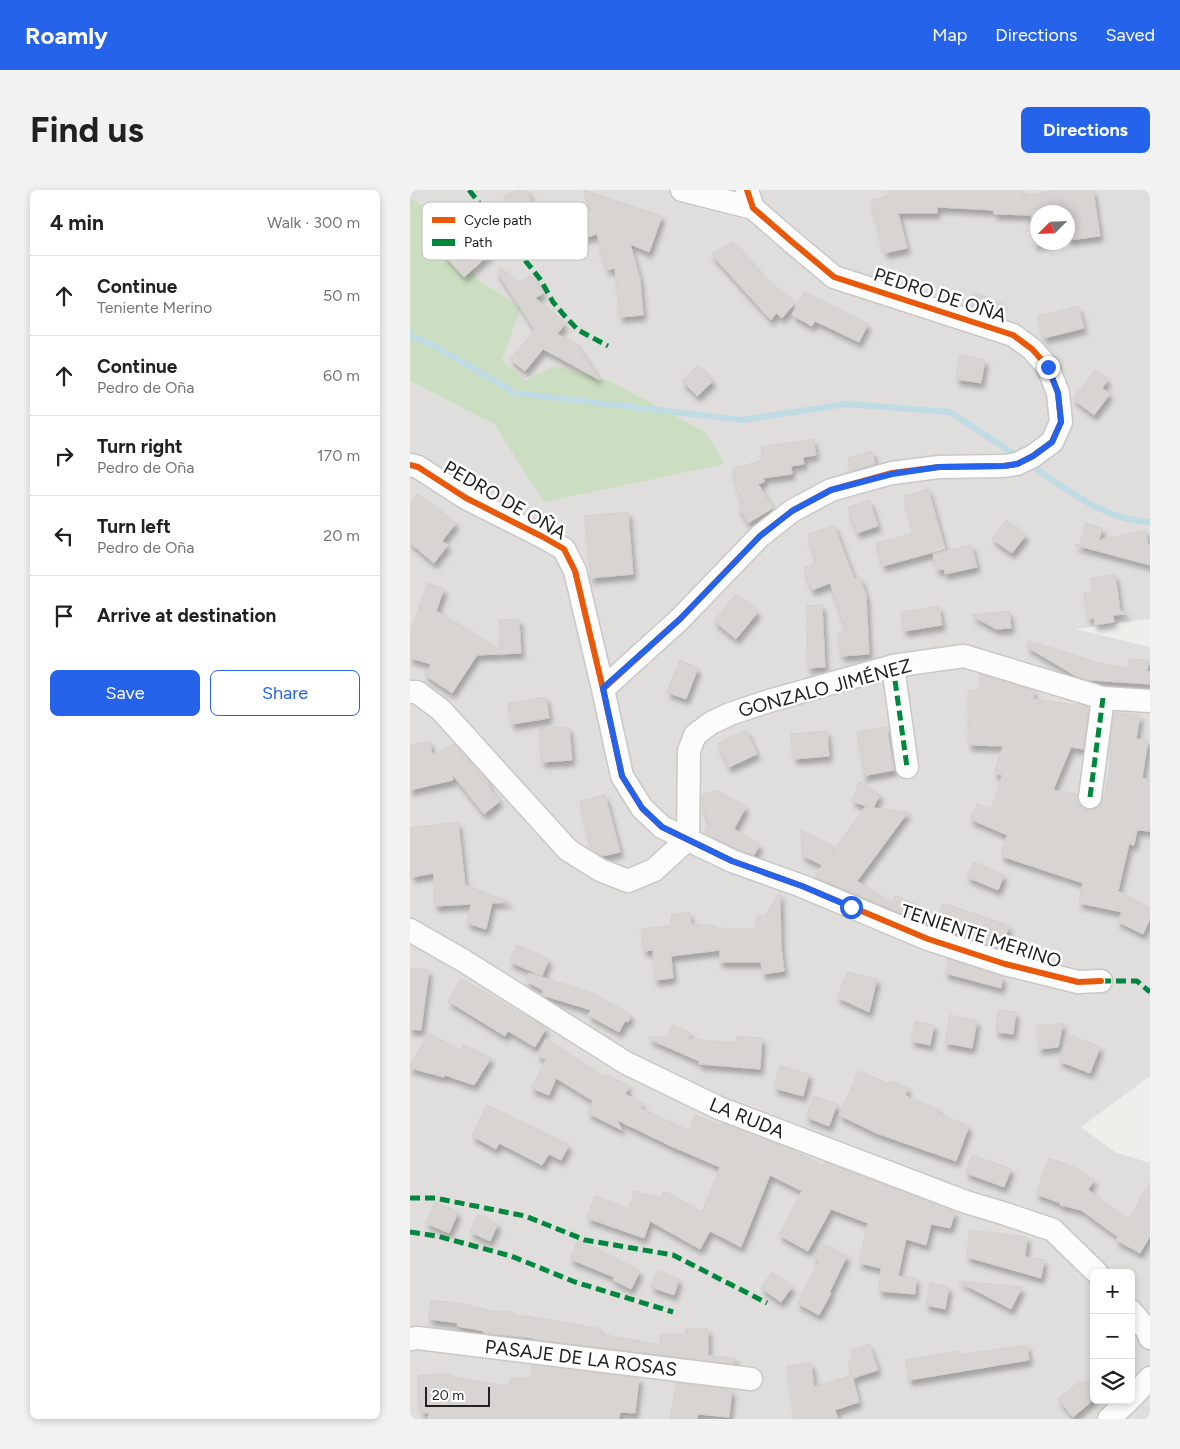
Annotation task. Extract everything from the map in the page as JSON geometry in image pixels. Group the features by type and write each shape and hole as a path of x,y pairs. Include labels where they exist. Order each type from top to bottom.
{"street":[{"path":"682,190 750,199"},
{"name":"PEDRO DE OÑA","path":"603,688 680,619 760,536 792,511 831,490 892,474 939,467 1017,464 1033,456 1052,442 1061,422 1058,393 1048,367 1014,335 834,277 791,242 750,199"},
{"name":"PEDRO DE OÑA","path":"410,466 418,467 466,498 564,549 575,571 622,776 642,808 662,827 688,839"},
{"name":"GONZALO JIMÉNEZ","path":"688,839 689,751 695,736 711,724 730,714 772,700 893,666 964,656 1103,698 1150,702"},
{"path":"893,666 907,768"},
{"path":"410,692 417,692 441,710 568,850 600,870 628,880 654,870 688,839"},
{"path":"1090,797 1103,698"},
{"name":"TENIENTE MERINO","path":"688,839 732,861 802,886 928,939 1005,964 1078,982 1101,981"},
{"name":"LA RUDA","path":"410,930 464,960 626,1063 719,1108 966,1202 1053,1230 1093,1269"},
{"path":"1134,1314 1147,1330 1150,1338"},
{"name":"PASAJE DE LA ROSAS","path":"410,1339 418,1338 752,1379"},
{"path":"1135,1394 1150,1378"},
{"path":"1109,1419 1125,1404"}],"shaded area":[{"path":"410,190 1150,190 1150,619 1075,629 1150,647 1150,1076 1081,1127 1115,1152 1150,1163 1150,1419 410,1419"}],"green space":[{"path":"410,199 422,205 422,260 467,260 477,279 521,308 502,360 526,381 554,366 610,381 705,432 725,464 544,502 494,424 410,381"}],"building":[{"path":"518,190 527,190 532,202 507,202 504,196"},
{"path":"584,190 662,216 649,252 630,244 640,279 643,315 620,317 615,268 607,270 597,234 588,237 588,211 591,210"},
{"path":"888,190 1022,190 1022,196 1056,190 1093,190 1100,236 1075,239 1075,205 1030,205 1030,215 994,214 994,210 937,207 937,213 898,213 907,248 885,253 871,200 888,196"},
{"path":"732,242 766,280 795,303 782,318 776,313 771,320 711,254"},
{"path":"448,260 483,260 464,277"},
{"path":"501,268 518,283 531,275 543,293 535,298 565,324 557,334 576,344 600,380 543,349 525,371 510,359 535,330 497,272"},
{"path":"804,292 868,324 859,342 815,321 812,326 792,315"},
{"path":"973,292 1001,303 996,316 968,307"},
{"path":"1078,306 1084,328 1044,338 1038,316"},
{"path":"960,355 985,360 981,383 956,379"},
{"path":"698,366 713,381 697,396 682,381"},
{"path":"1095,370 1108,380 1102,388 1110,394 1094,415 1073,399"},
{"path":"813,439 816,455 803,457 804,464 791,466 792,474 763,478 764,482 758,484 773,508 748,523 738,506 742,504 732,469 763,460 761,447"},
{"path":"872,451 875,464 851,471 848,458"},
{"path":"928,489 945,549 883,566 876,543 914,533 904,496"},
{"path":"417,494 456,523 442,541 448,545 434,563 410,543 410,506"},
{"path":"869,500 878,526 857,533 848,507"},
{"path":"628,512 633,574 591,578 585,516"},
{"path":"1006,520 1026,535 1012,553 992,539"},
{"path":"1085,523 1102,528 1099,540 1145,530 1148,545 1150,544 1150,565 1075,545 1080,544"},
{"path":"834,525 854,579 860,577 866,595 869,654 842,656 837,632 847,632 830,583 812,590 804,568 817,563 808,534"},
{"path":"971,545 977,567 945,574 944,569 937,570 933,554"},
{"path":"1115,575 1120,610 1127,614 1113,615 1114,622 1095,625 1094,618 1088,619 1084,591 1093,596 1091,578"},
{"path":"428,583 444,589 436,611 500,650 499,620 519,619 521,653 477,655 452,693 425,675 431,664 410,658 410,633"},
{"path":"736,594 758,612 736,639 714,621"},
{"path":"822,605 825,667 808,668 807,606"},
{"path":"939,606 942,625 904,631 901,612"},
{"path":"1009,611 1011,628 996,629 971,615"},
{"path":"1029,641 1099,663 1129,668 1129,659 1148,660 1147,671 1150,672 1150,684 1089,680 1076,676 1027,647"},
{"path":"680,660 698,668 686,699 667,692"},
{"path":"980,674 1034,691 1033,699 1089,707 1083,749 1071,747 1053,790 1077,794 1078,802 1088,810 1095,809 1101,805 1103,798 1105,798 1112,755 1109,754 1114,712 1140,716 1136,739 1148,741 1142,778 1150,780 1150,831 1137,830 1134,845 1129,844 1118,891 1150,908 1150,919 1143,934 1117,921 1122,912 1079,903 1083,883 1001,856 1007,835 970,819 977,804 991,810 1002,775 994,773 1003,746 969,745 968,691 980,690"},
{"path":"546,697 549,718 512,724 508,703"},
{"path":"569,727 572,760 542,762 539,729"},
{"path":"886,727 894,770 862,776 866,766 864,766 857,732"},
{"path":"746,730 757,754 729,767 718,743"},
{"path":"827,731 829,756 794,759 791,734"},
{"path":"430,741 432,755 454,744 486,779 491,790 500,801 484,814 452,774 453,780 410,790 410,745"},
{"path":"859,782 880,795 873,808 908,812 857,881 892,903 895,895 929,911 924,923 815,877 822,865 803,856 801,830 832,846 833,853 865,807 871,808 852,801"},
{"path":"716,790 746,807 734,829 760,845 754,855 704,833 709,824 702,805 702,795"},
{"path":"605,795 620,852 602,856 592,850 580,801"},
{"path":"458,822 465,885 510,902 492,903 486,929 467,923 471,904 435,906 434,873 412,877 410,828"},
{"path":"974,862 1004,875 998,890 967,877"},
{"path":"780,892 781,947 784,971 763,974 761,962 720,962 720,950 671,956 673,978 655,980 653,950 644,951 641,929 672,925 671,915 689,912 691,924 717,926 717,929 757,929 756,916 765,916"},
{"path":"943,903 1009,926 1001,949 935,926"},
{"path":"516,945 549,959 542,976 510,962"},
{"path":"948,959 1003,977 1001,988 945,973"},
{"path":"410,968 429,970 421,1030 410,1029"},
{"path":"848,972 877,979 869,1012 837,997"},
{"path":"529,973 594,994 631,1015 628,1022 625,1021 619,1032 588,1015 591,1010 542,995 543,990 526,981"},
{"path":"461,979 546,1028 535,1047 508,1031 505,1036 448,1001"},
{"path":"998,1010 1016,1012 1013,1034 996,1032"},
{"path":"950,1015 977,1021 972,1048 945,1043"},
{"path":"915,1021 934,1025 930,1045 911,1041"},
{"path":"1063,1023 1058,1047 1039,1049 1037,1026"},
{"path":"672,1025 691,1033 688,1039 737,1043 737,1036 762,1038 760,1069 699,1064 699,1061 649,1039 649,1036 667,1038"},
{"path":"429,1033 460,1051 464,1045 491,1058 474,1085 445,1075 444,1077 410,1068"},
{"path":"1069,1035 1100,1047 1090,1073 1059,1061"},
{"path":"546,1039 605,1077 606,1075 629,1086 625,1094 643,1104 640,1108 689,1131 695,1115 793,1150 823,1166 825,1162 955,1212 950,1228 931,1224 926,1245 906,1239 898,1276 916,1278 915,1294 879,1291 881,1268 859,1263 868,1223 831,1209 808,1251 779,1235 802,1191 770,1175 741,1247 710,1231 700,1249 650,1221 644,1238 587,1218 595,1196 629,1209 634,1191 660,1198 664,1191 702,1212 720,1167 617,1120 622,1130 588,1113 593,1101 556,1078 549,1095 531,1088 546,1060 537,1055"},
{"path":"780,1066 809,1074 803,1096 774,1088"},
{"path":"859,1071 889,1084 891,1081 908,1088 905,1095 908,1098 940,1110 939,1114 969,1126 956,1161 876,1133 839,1115"},
{"path":"814,1096 837,1104 829,1126 806,1117"},
{"path":"487,1105 569,1145 561,1160 549,1154 542,1165 499,1143 496,1149 472,1136"},
{"path":"972,1155 1011,1169 1004,1187 966,1173"},
{"path":"1049,1158 1069,1165 1094,1180 1088,1190 1128,1220 1150,1182 1150,1236 1140,1253 1116,1240 1118,1237 1081,1210 1060,1205 1060,1203 1036,1194"},
{"path":"435,1202 458,1212 449,1233 426,1223"},
{"path":"478,1214 498,1224 490,1241 470,1232"},
{"path":"970,1230 1027,1237 1025,1257 1044,1260 1041,1278 967,1257"},
{"path":"578,1240 640,1271 631,1289 613,1280 614,1277 570,1259"},
{"path":"821,1243 847,1256 819,1315 797,1303 819,1261 814,1258"},
{"path":"657,1271 679,1279 674,1295 651,1287"},
{"path":"772,1272 792,1287 781,1302 761,1288"},
{"path":"958,1281 1022,1287 1011,1309"},
{"path":"930,1283 949,1287 945,1309 926,1305"},
{"path":"431,1300 463,1304 497,1312 512,1311 512,1316 532,1316 601,1329 600,1334 661,1345 660,1334 686,1334 686,1329 708,1329 708,1356 735,1358 734,1364 484,1333 484,1331 457,1326 458,1323 429,1319"},
{"path":"869,1344 878,1370 853,1378 848,1361 853,1359 851,1350"},
{"path":"1027,1345 1029,1360 909,1380 906,1360 959,1351 959,1355"},
{"path":"811,1363 814,1387 852,1375 859,1402 835,1410 838,1419 795,1419 787,1366"},
{"path":"532,1365 639,1378 635,1413 620,1412 619,1419 428,1419 429,1413 421,1412 418,1375 452,1374 452,1377 509,1386 510,1378 531,1378"},
{"path":"1090,1379 1090,1402 1073,1417 1058,1399 1080,1381 1083,1384"},
{"path":"677,1383 732,1390 729,1417 698,1414 697,1419 670,1419"}],"waterway":[{"path":"410,335 433,345 515,393 742,420 846,404 950,412 1019,457"},
{"path":"1029,464 1086,502 1117,516 1150,522"}],"marked path":[{"path":"469,190 479,202"},
{"path":"525,260 540,279 553,302 578,330 608,346"},
{"path":"893,666 907,767"},
{"path":"1090,797 1103,698"},
{"path":"1101,981 1137,981 1150,992"},
{"path":"410,1198 435,1198 525,1216 585,1240 673,1255 767,1303"},
{"path":"410,1232 437,1236 511,1256 575,1282 673,1312"}],"cycle path":[{"path":"603,689 680,619 760,536 792,511 831,490 892,473 939,467 1017,464 1033,456 1052,442 1061,422 1058,393 1048,367 1032,349 1013,335 834,277 753,208 747,190"},
{"path":"410,465 418,467 466,498 564,549 575,571 622,776 642,808 662,827 732,861 802,886 928,939 1005,964 1078,982 1101,981"}],"route":[{"path":"851,907 802,886 732,861 662,827 642,808 622,776 603,688 680,619 760,536 792,511 831,490 892,474 939,467 1004,466 1017,464 1033,456 1052,442 1061,422 1058,393 1048,367"}]}
